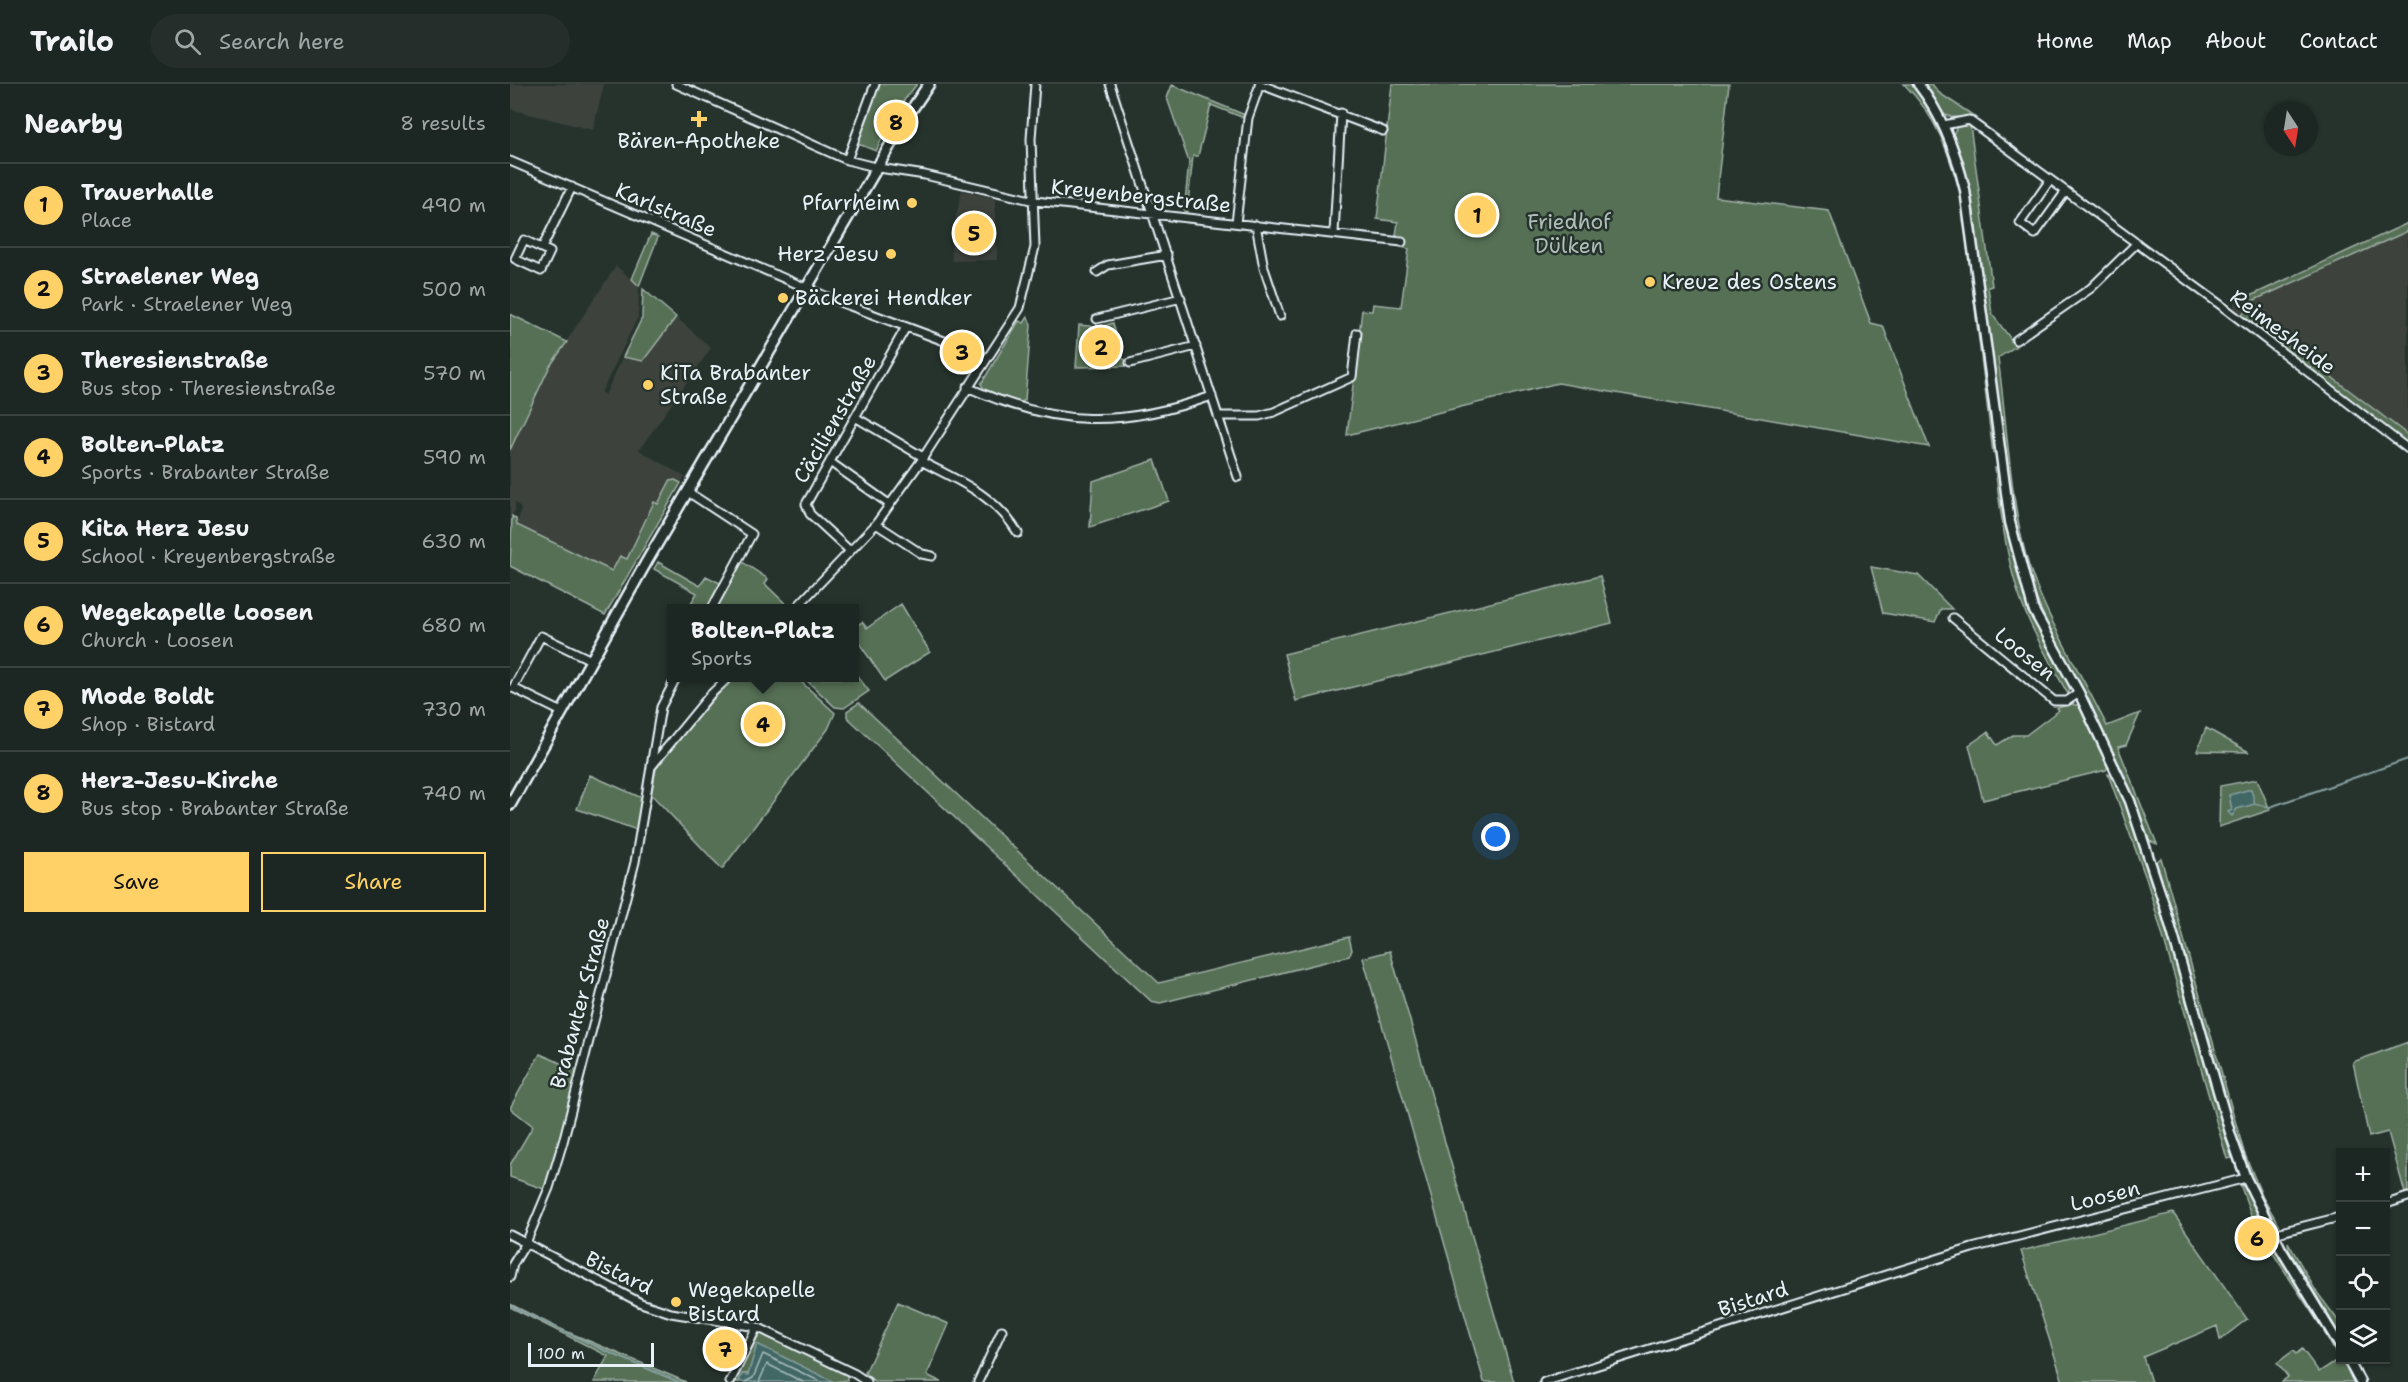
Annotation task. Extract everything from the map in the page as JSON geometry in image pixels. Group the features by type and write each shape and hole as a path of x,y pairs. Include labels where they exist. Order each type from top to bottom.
{"main road":[{"path":"510,806 513,794 688,492 929,84"}],"street":[{"name":"Kreyenbergstraße","path":"676,84 847,160 879,168 925,175 1035,201 1152,212 1402,242"},
{"path":"847,160 875,84"},
{"path":"800,604 876,524 922,459 1020,308 1035,247 1031,139 1035,84"},
{"path":"1110,84 1238,477"},
{"path":"1236,223 1248,118 1260,84 1277,87 1383,131"},
{"path":"1918,84 1944,125 1958,159 1965,190 2001,462 2017,555 2033,609 2079,693 2117,770 2165,908 2231,1136 2246,1178 2273,1234 2336,1339"},
{"path":"1334,233 1341,113"},
{"name":"Reimesheide","path":"1944,125 1970,120 2137,243 2408,449"},
{"name":"Karlstraße","path":"510,161 809,289 963,348 986,360"},
{"path":"2050,180 2019,223 2035,234 2066,191"},
{"path":"542,248 572,187"},
{"path":"1256,225 1264,268 1280,316"},
{"path":"524,240 542,248 550,252 541,271 515,259 524,240"},
{"path":"2016,340 2091,288 2137,243"},
{"path":"1097,272 1108,265 1167,255"},
{"path":"1097,319 1181,298"},
{"name":"Cäcilienstraße","path":"849,550 810,514 806,504 906,327"},
{"path":"1218,416 1259,416 1274,412 1352,377 1357,333"},
{"path":"1130,363 1196,346"},
{"path":"967,387 1028,410 1082,420 1130,418 1170,410 1212,396"},
{"path":"855,417 990,498 1007,514 1018,532"},
{"path":"830,462 889,504"},
{"path":"688,492 752,534 715,604"},
{"path":"876,524 922,554 932,556"},
{"name":"Loosen","path":"1953,618 2054,701 2067,701 2079,693"},
{"path":"561,712 513,688 541,636 591,660"},
{"name":"Brabanter Straße","path":"510,1277 513,1264 526,1243 549,1188 563,1142 635,862 661,707 674,682"},
{"name":"Brabanter Straße","path":"651,767 710,695 724,682"},
{"name":"Loosen","path":"1972,1248 2246,1178"},
{"path":"2390,1202 2408,1197"},
{"path":"2273,1234 2336,1218"},
{"name":"Bistard","path":"510,1235 641,1303 670,1313 757,1327 867,1382"},
{"name":"Bistard","path":"1544,1382 1972,1248"},
{"path":"730,1382 757,1327"},
{"path":"978,1382 1002,1330"},
{"path":"2351,1364 2360,1382"}],"shaded area":[{"path":"510,84 604,84 593,130 510,109"},
{"path":"962,191 995,198 997,260 952,261 951,239"},
{"path":"2408,231 2408,435 2246,311 2242,315 2234,308 2234,303 2246,298 2248,303"},
{"path":"616,266 639,286 638,317 601,393 605,395 623,357 643,361 676,317 711,348 639,450 685,477 681,483 675,480 658,504 653,502 627,559 613,571 517,525 521,509 515,501 515,511 510,518 510,450 550,366"}],"green space":[{"path":"880,84 917,84 895,112 876,151 856,143"},
{"name":"Friedhof Dülken","path":"1392,84 1729,84 1716,197 1829,211 1871,323 1883,326 1929,447 1558,383 1347,435 1362,310 1372,311 1373,304 1401,307 1409,249 1401,247 1403,236 1396,235 1398,222 1377,219"},
{"path":"1904,84 1913,84 1929,109 1942,134 1959,185 1969,239 1996,450 1993,453 1961,196 1934,123"},
{"path":"1923,84 1932,84 1939,93 1977,118 1951,117 1943,114"},
{"path":"1172,85 1245,115 1244,118 1211,105 1198,156 1193,156 1187,212 1184,211 1189,162 1167,98"},
{"path":"1970,125 1992,286 1988,287 1992,314 2016,346 1998,358 2017,517 2029,566 2065,647 2107,726 2140,713 2126,745 2118,747 2157,844 2149,841 2121,768 2045,619 2030,583 2013,514 1972,198 1964,164 1953,134 1957,127"},
{"path":"2408,223 2408,231 2248,303 2246,298"},
{"path":"651,234 658,237 639,286 632,279"},
{"path":"643,289 676,317 643,361 623,357 642,318"},
{"path":"2245,311 2408,435 2408,445 2242,315"},
{"path":"510,314 567,342 550,366 510,450"},
{"path":"1028,317 1031,325 1025,400 1020,403 984,389 981,384 1019,321 1024,323"},
{"path":"1113,323 1122,358 1127,361 1127,366 1076,367 1079,325 1100,327"},
{"path":"1155,460 1169,501 1090,527 1093,481"},
{"path":"1995,468 1998,469 2014,561 2024,591 2071,686 2068,694 2032,627 2016,588 2005,537"},
{"path":"675,480 681,483 605,615 510,566 512,516 516,519 517,525 612,571 620,556 627,559 654,502 658,504 670,481"},
{"path":"741,561 768,579 765,584 786,604 718,604"},
{"path":"658,562 700,586 706,576 722,584 711,604 693,604 691,603 697,593 654,569"},
{"path":"1871,567 1918,575 1952,609 1941,609 1935,622 1883,613"},
{"path":"1600,576 1612,623 1296,701 1284,654"},
{"path":"901,604 930,652 885,681 859,643 859,624 862,622 867,628"},
{"path":"859,678 869,691 844,708 835,707 808,682 859,682"},
{"path":"728,682 801,682 835,713 828,729 722,869 651,794 656,769 683,733"},
{"path":"859,703 1159,983 1349,937 1352,950 1349,956 1160,1003 1151,1001 847,717 847,711"},
{"path":"2071,704 2081,706 2110,762 2106,770 1983,800 1969,745 1988,732 1997,745 2013,735 2026,735 2059,710 2057,708"},
{"path":"2206,728 2249,752 2197,751"},
{"path":"2108,774 2116,777 2150,875 2232,1158 2227,1159 2147,881"},
{"path":"590,775 642,798 637,830 577,809"},
{"path":"2257,779 2270,810 2219,827 2220,786"},
{"path":"2161,858 2244,1152 2263,1198 2279,1225 2272,1223 2252,1182 2232,1125 2155,863"},
{"path":"628,875 554,1165 544,1189 510,1177 510,1165 533,1126 510,1108 540,1054 577,1070"},
{"path":"1390,951 1514,1382 1484,1382 1363,958"},
{"path":"2408,1042 2408,1192 2405,1193 2388,1132 2369,1137 2353,1062"},
{"path":"2240,1184 2245,1187 2280,1259 2295,1278 2322,1324 2320,1325 2255,1226"},
{"path":"2173,1213 2247,1319 2220,1340 2217,1326 2143,1357 2151,1382 2063,1382 2021,1251"},
{"path":"2288,1242 2316,1291 2336,1318 2336,1328 2289,1250"},
{"path":"898,1302 949,1324 927,1375 941,1382 875,1382 865,1373"},
{"path":"510,1304 556,1327 686,1382 594,1382 608,1356 510,1307"},
{"path":"2326,1331 2336,1348 2336,1354 2324,1332"},
{"path":"761,1334 847,1374 847,1380 834,1382 812,1372 742,1374 739,1382 733,1382 752,1341"},
{"path":"2302,1349 2319,1372 2336,1361 2336,1364 2345,1364 2356,1382 2281,1382 2288,1377 2277,1363 2293,1351 2296,1354"}],"water":[{"path":"2251,789 2255,804 2237,809 2232,816 2228,812 2232,810 2229,795"},
{"path":"757,1344 834,1382 739,1382 742,1374 748,1375"}],"waterway":[{"path":"2255,804 2270,807 2408,759"},
{"path":"510,1306 679,1382"}],"place":[{"name":"Bären-Apotheke","path":"699,119"},
{"name":"Herz-Jesu-Kirche","path":"896,122"},
{"name":"Pfarrheim","path":"912,203"},
{"name":"Trauerhalle","path":"1477,215"},
{"name":"Kita Herz Jesu","path":"974,233"},
{"name":"Herz Jesu","path":"891,254"},
{"name":"Kreuz des Ostens","path":"1650,282"},
{"name":"Bäckerei Hendker","path":"783,298"},
{"name":"Straelener Weg","path":"1101,347"},
{"name":"Theresienstraße","path":"962,352"},
{"name":"KiTa Brabanter Straße","path":"648,385"},
{"name":"Bolten-Platz","path":"763,724"},
{"name":"Wegekapelle Loosen","path":"2257,1238"},
{"name":"Wegekapelle Bistard","path":"676,1302"},
{"name":"Mode Boldt","path":"725,1349"}]}
